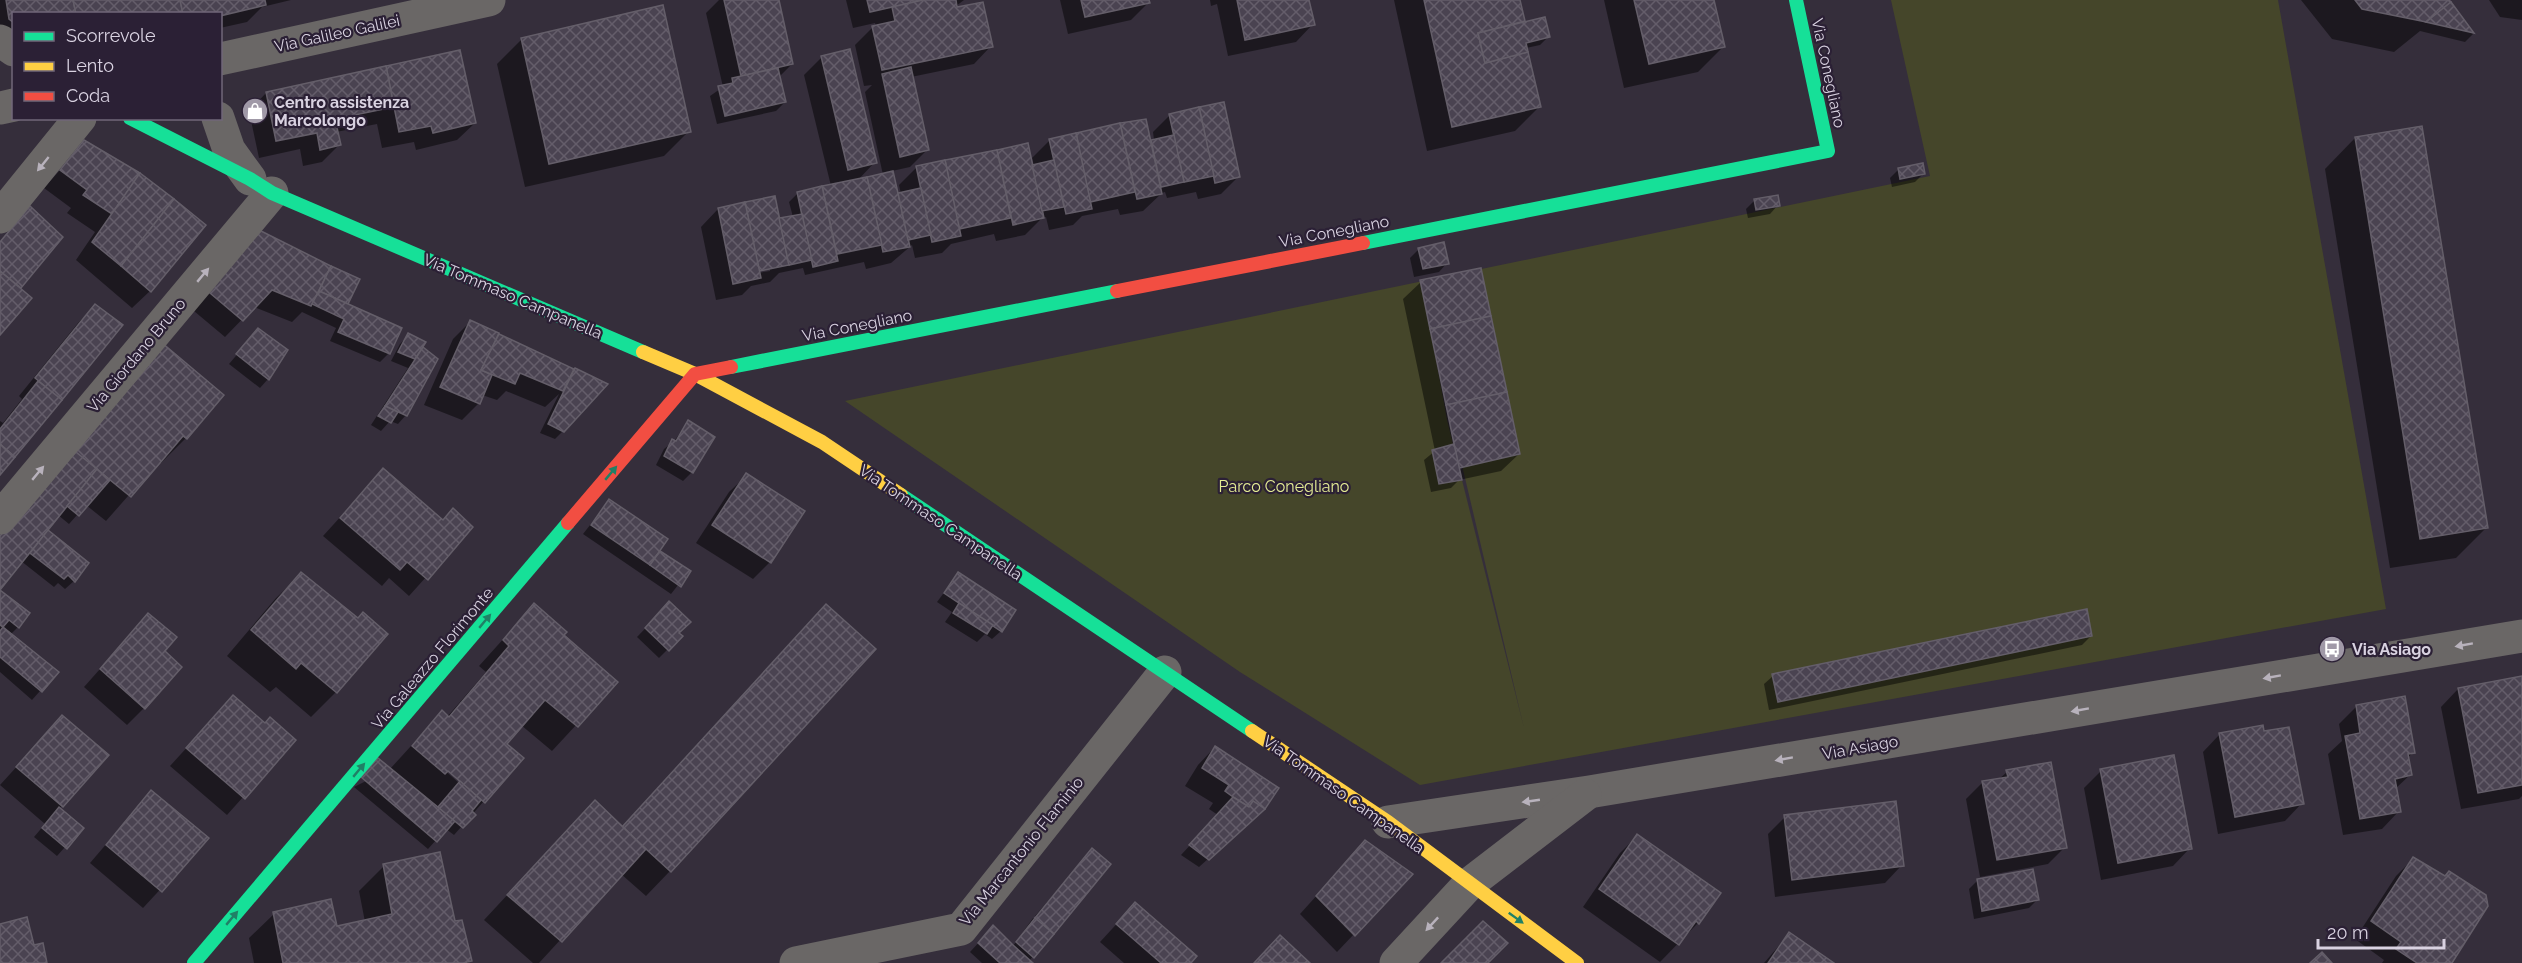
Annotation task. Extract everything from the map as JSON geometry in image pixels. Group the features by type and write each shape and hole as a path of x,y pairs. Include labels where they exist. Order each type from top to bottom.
{"street":[{"name":"Via Galileo Galilei","path":"222,59 489,0"},
{"name":"Via Conegliano","path":"695,374 1828,151 1796,0"},
{"path":"0,217 78,120"},
{"name":"Via Tommaso Campanella","path":"134,120 261,186 695,374 822,442 1388,822 1577,963"},
{"path":"219,120 229,150 261,186"},
{"name":"Via Giordano Bruno","path":"0,518 261,186"},
{"name":"Via Galeazzo Florimonte","path":"194,963 695,374"},
{"name":"Via Asiago","path":"1388,822 1589,792 2522,636"},
{"name":"Via Marcantonio Flaminio","path":"796,963 961,928 1165,672"},
{"name":"Via Asiago","path":"1396,963 1469,884 1589,792"}],"green space":[{"name":"Parco Conegliano","path":"1891,0 2278,0 2386,609 1420,785 1240,672 845,401 1930,176","holes":["1432,338 1524,728 1447,420"]}],"building":[{"path":"6,0 73,0 76,12 12,12 12,21 9,19"},
{"path":"73,0 180,0 183,12 76,12"},
{"path":"180,0 265,0 266,5 222,16 222,12 183,12"},
{"path":"724,0 779,0 793,64 741,76"},
{"path":"867,0 923,0 870,12"},
{"path":"923,0 956,0 957,7 983,2 993,47 882,70 872,26 895,21 892,7"},
{"path":"1081,0 1149,0 1150,3 1085,17"},
{"path":"1237,0 1309,0 1315,25 1245,40"},
{"path":"1424,0 1520,0 1525,21 1478,33 1485,63 1528,52 1541,107 1452,127"},
{"path":"1634,0 1714,0 1725,47 1649,64"},
{"path":"2355,0 2449,0 2451,2 2426,22 2362,9"},
{"path":"2451,2 2474,33 2426,22"},
{"path":"663,5 691,132 549,164 521,38"},
{"path":"1545,17 1550,37 1526,43 1528,52 1485,63 1478,33"},
{"path":"850,49 877,163 848,170 821,56"},
{"path":"460,50 476,123 433,133 431,126 399,132 386,66"},
{"path":"386,66 394,107 335,119 341,145 320,150 317,133 276,141 266,92"},
{"path":"911,67 929,150 900,157 882,74"},
{"path":"778,68 786,102 725,116 718,86 733,83 732,78"},
{"path":"1224,102 1240,177 1215,183 1199,107"},
{"path":"1199,107 1214,176 1184,182 1169,114"},
{"path":"1146,119 1162,194 1137,199 1120,123"},
{"path":"1120,123 1135,192 1090,202 1076,133"},
{"path":"2422,126 2488,528 2420,539 2355,137"},
{"path":"1076,133 1092,209 1066,214 1049,139"},
{"path":"1174,135 1184,182 1161,187 1151,140"},
{"path":"84,140 140,173 112,214 83,195 87,190 60,170"},
{"path":"1028,143 1044,218 1013,225 997,150"},
{"path":"997,150 1011,218 959,229 945,160"},
{"path":"945,160 961,236 932,242 916,166"},
{"path":"1054,160 1064,207 1042,211 1032,165"},
{"path":"1923,163 1925,174 1900,179 1898,168"},
{"path":"893,171 910,247 883,252 867,177"},
{"path":"140,173 174,199 121,266 92,242"},
{"path":"867,177 882,245 837,254 822,186"},
{"path":"822,186 838,261 813,267 797,192"},
{"path":"921,188 931,235 908,240 898,193"},
{"path":"1778,195 1780,206 1756,210 1754,199"},
{"path":"775,196 789,265 759,271 745,202"},
{"path":"174,199 206,225 151,292 121,266"},
{"path":"745,202 761,278 733,284 718,208"},
{"path":"30,206 63,237 21,288 0,271 0,242"},
{"path":"802,214 812,260 789,265 779,218"},
{"path":"255,228 331,266 311,306 272,290 243,321 204,288"},
{"path":"1444,242 1449,264 1423,269 1418,248"},
{"path":"331,266 360,279 348,304 319,291"},
{"path":"1481,268 1491,316 1430,329 1420,280"},
{"path":"0,271 32,298 0,335"},
{"path":"319,291 402,328 390,354 338,332 344,319 312,304"},
{"path":"95,304 123,325 62,400 35,378"},
{"path":"1491,316 1507,392 1446,405 1430,329"},
{"path":"470,320 499,333 481,370 492,375 480,404 440,387"},
{"path":"258,328 288,350 269,380 236,354"},
{"path":"408,333 426,342 415,359 398,352"},
{"path":"499,334 574,369 563,391 520,373 515,384 481,370"},
{"path":"161,342 224,395 187,439 183,436 131,497 72,449"},
{"path":"423,347 438,359 407,416 385,406"},
{"path":"575,368 608,384 564,432 548,424"},
{"path":"38,381 62,400 15,457 0,444 0,429"},
{"path":"1507,392 1520,454 1459,468 1446,405"},
{"path":"385,406 398,412 391,423 378,416"},
{"path":"688,420 715,437 693,473 664,456 672,439 676,441"},
{"path":"0,444 15,457 0,475"},
{"path":"1454,444 1462,480 1439,484 1432,450"},
{"path":"72,449 97,469 0,590 0,536"},
{"path":"383,468 443,520 453,508 473,527 428,580 407,562 400,570 340,518"},
{"path":"97,469 110,480 79,516 67,506"},
{"path":"746,473 805,511 771,563 712,525"},
{"path":"609,499 668,539 650,565 591,525"},
{"path":"48,530 89,563 75,582 68,575 64,579 30,553"},
{"path":"660,551 691,571 681,587 650,565"},
{"path":"301,572 358,618 363,612 388,634 337,693 301,663 296,669 251,630"},
{"path":"958,572 1016,610 1002,632 944,593"},
{"path":"0,590 30,613 19,628 9,620 3,627 0,625"},
{"path":"669,601 691,622 679,633 683,636 669,651 645,628"},
{"path":"534,603 567,632 564,635 618,682 578,727 545,700 507,744 524,758 485,803 448,771 445,774 412,746 442,710 449,717 509,646 503,640"},
{"path":"959,603 993,625 987,634 953,613"},
{"path":"826,604 876,649 671,872 622,827"},
{"path":"2087,609 2092,636 1778,702 1772,674"},
{"path":"148,613 177,637 165,651 182,667 145,709 100,669"},
{"path":"3,627 59,672 42,692 0,657 0,631"},
{"path":"2522,676 2522,785 2478,793 2458,688"},
{"path":"233,695 265,723 270,717 296,740 245,799 186,748"},
{"path":"2405,696 2415,753 2408,754 2412,775 2395,779 2401,812 2360,819 2345,736 2360,733 2356,705"},
{"path":"62,715 109,755 63,807 16,767"},
{"path":"2263,725 2264,731 2289,727 2304,804 2235,817 2219,733"},
{"path":"1215,746 1279,788 1265,809 1253,801 1249,807 1233,797 1225,791 1229,785 1202,768"},
{"path":"2174,755 2192,849 2118,863 2100,769"},
{"path":"378,758 455,821 437,842 361,777"},
{"path":"2051,762 2067,848 1997,860 1982,781 2008,777 2006,770"},
{"path":"460,781 481,800 472,811 476,815 463,828 438,807"},
{"path":"151,790 209,838 162,892 106,845"},
{"path":"1233,797 1249,807 1253,801 1265,809 1209,860 1189,845"},
{"path":"595,800 646,849 562,942 507,895"},
{"path":"1896,801 1904,866 1792,880 1784,815"},
{"path":"59,807 84,828 67,849 42,828"},
{"path":"1637,834 1721,893 1699,924 1696,921 1679,945 1599,889"},
{"path":"1365,840 1413,874 1355,936 1316,896"},
{"path":"1092,848 1111,864 1054,934 1035,918"},
{"path":"440,852 455,921 462,920 472,961 463,963 283,963 273,912 331,899 337,926 392,914 383,864"},
{"path":"2413,857 2445,876 2449,871 2486,895 2488,906 2452,963 2417,963 2396,949 2401,942 2371,921"},
{"path":"2033,869 2039,900 1982,911 1977,879"},
{"path":"1135,902 1197,956 1191,963 1161,963 1116,924"},
{"path":"27,917 34,945 43,943 47,963 0,963 0,924"},
{"path":"1035,918 1054,934 1034,958 1016,942"},
{"path":"1483,921 1508,943 1488,963 1441,963"},
{"path":"993,925 1033,963 1000,963 978,943"},
{"path":"1789,932 1834,963 1768,963"},
{"path":"1280,935 1310,963 1254,963"},
{"path":"2322,952 2332,963 2310,963"}],"traffic: fast":[{"path":"1363,243 1828,151 1796,0"},
{"path":"134,120 250,179 272,193 643,352"},
{"path":"731,367 1117,291"},
{"path":"901,495 1252,731"},
{"path":"194,963 568,523"}],"traffic: slow":[{"path":"643,352 695,374 822,442 901,495"},
{"path":"1252,731 1388,822 1577,963"}],"traffic: jam":[{"path":"1117,291 1363,243"},
{"path":"568,523 695,374 731,367"}],"place":[{"name":"Centro assistenza Marcolongo","path":"255,111"},
{"name":"Via Asiago","path":"2332,649"}]}
